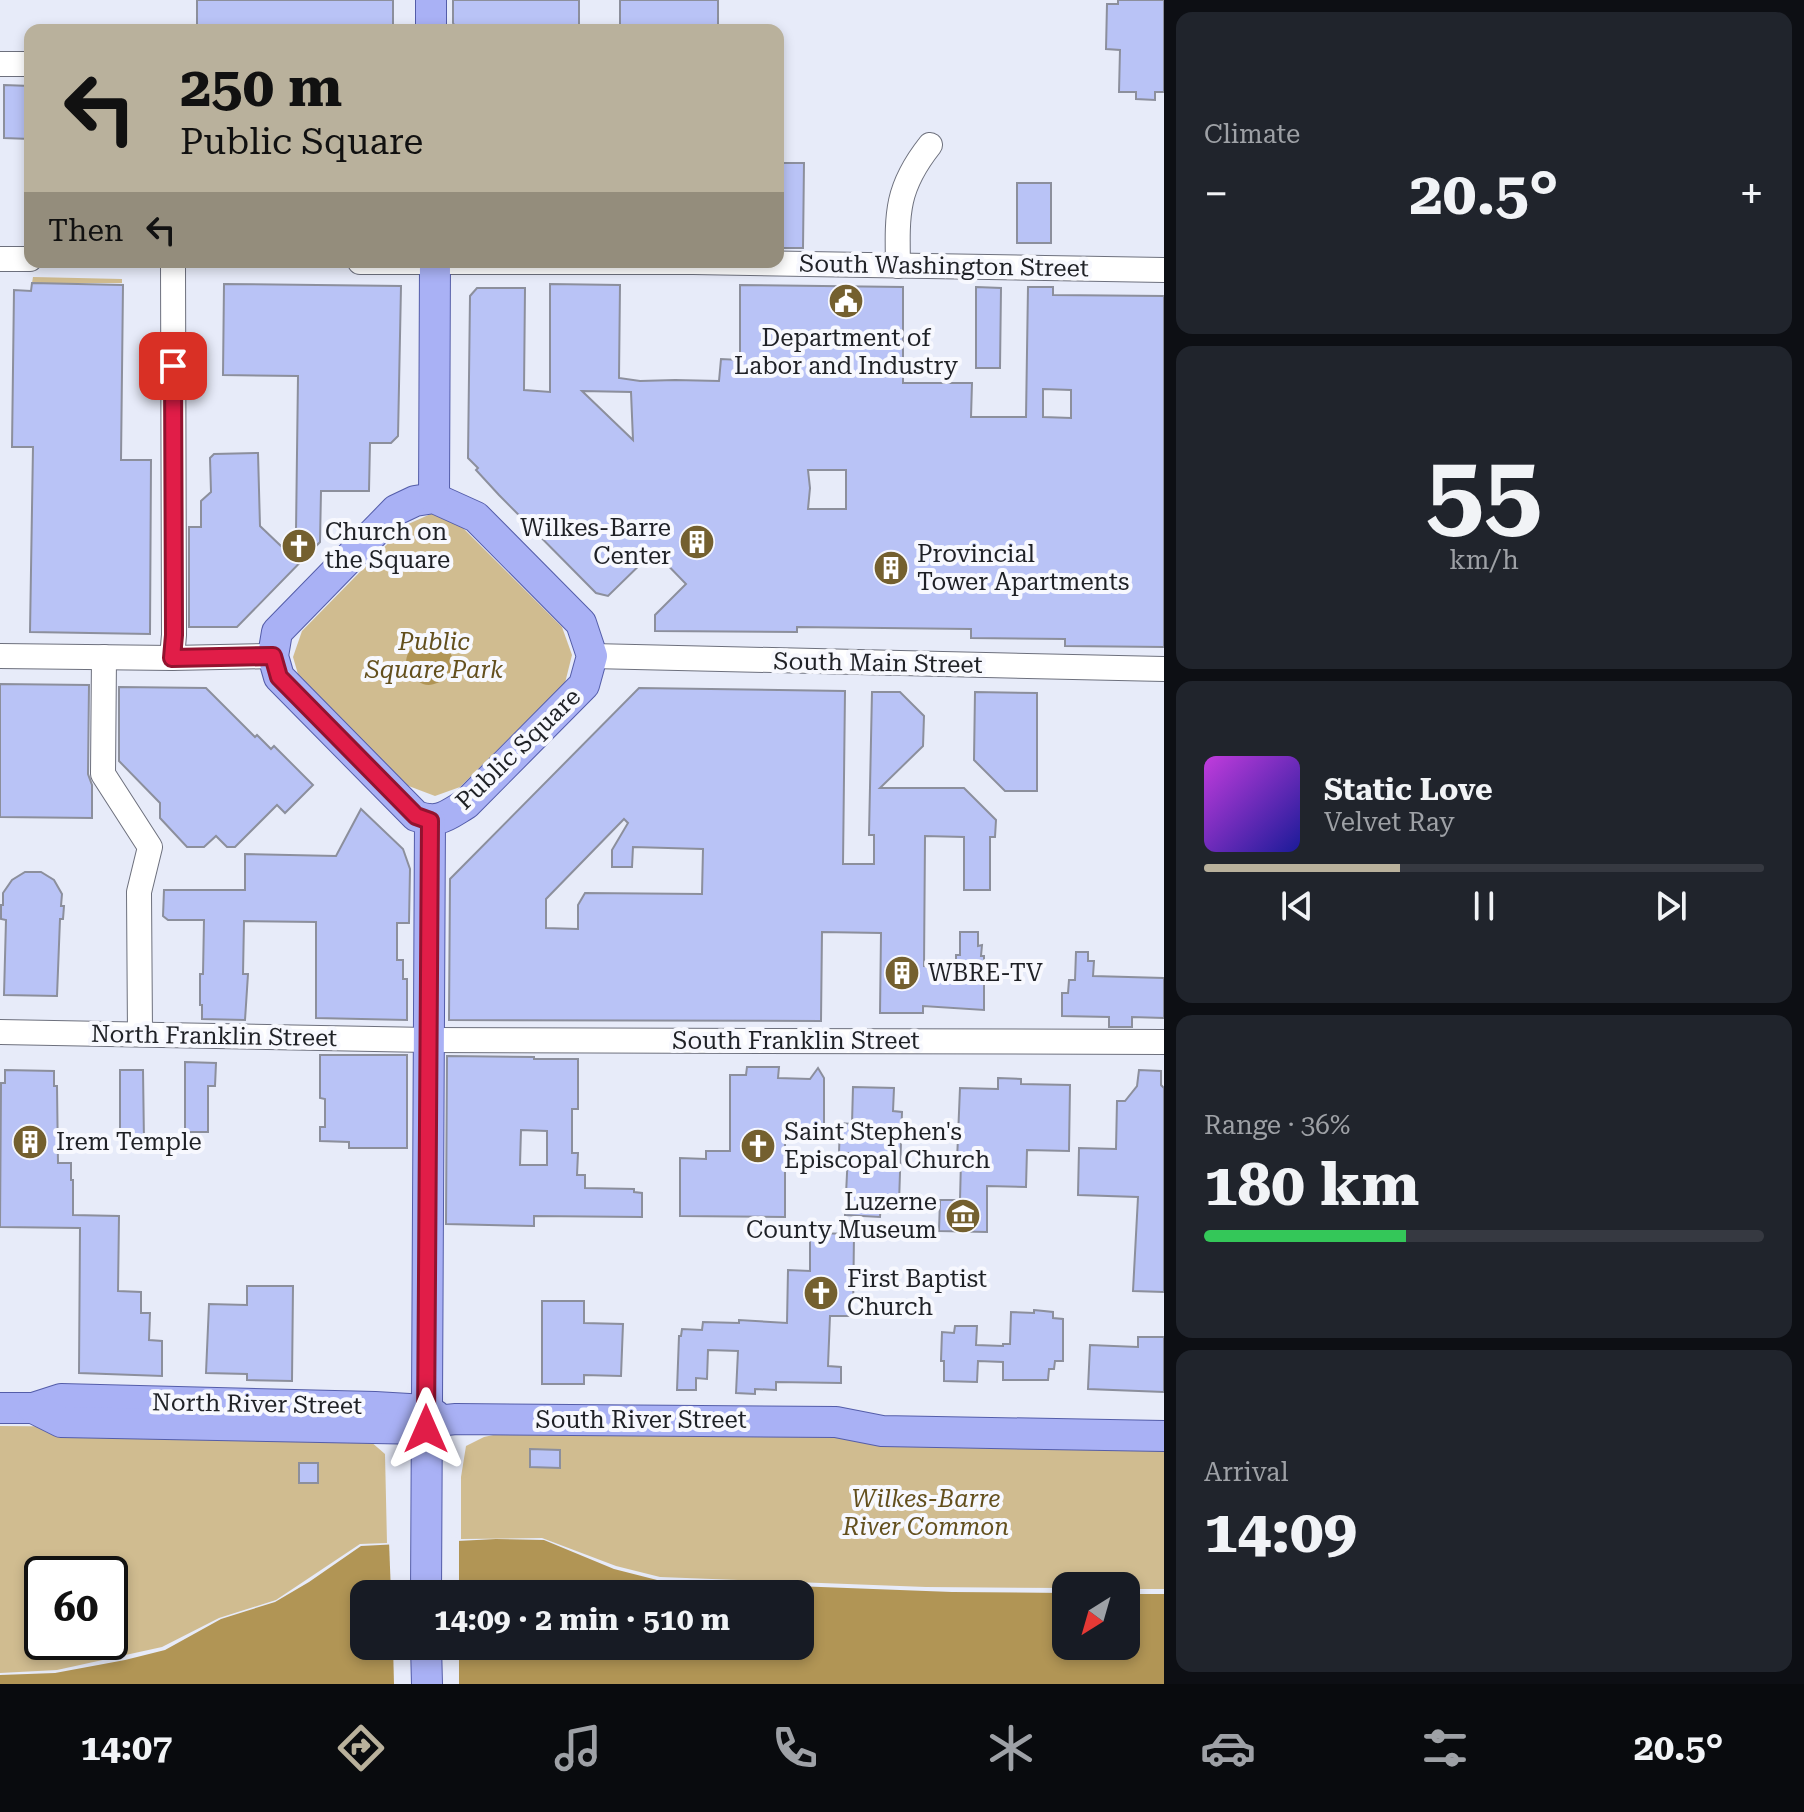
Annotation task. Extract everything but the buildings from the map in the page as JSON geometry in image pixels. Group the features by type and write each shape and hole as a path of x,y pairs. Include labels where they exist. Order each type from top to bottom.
{"main road":[{"path":"431,0 431,24"},
{"path":"434,498 435,268"},
{"path":"273,656 277,632 396,510 415,501 434,498 476,517 581,623 592,656"},
{"name":"Public Square","path":"273,656 279,677 416,816 430,821 445,817 466,804 584,685 592,656"},
{"path":"426,1580 425,1495 433,1420 428,1040 430,821"},
{"name":"North River Street","path":"0,1408 33,1408 61,1422 433,1420"},
{"name":"South River Street","path":"836,1422 876,1412 1164,1417"},
{"name":"South River Street","path":"433,1420 836,1422 882,1431 1164,1436"},
{"path":"426,1660 427,1684"}],"street":[{"path":"0,64 24,64"},
{"path":"898,266 899,208 903,190 912,168 930,145"},
{"path":"0,259 24,259"},
{"name":"South Washington Street","path":"784,264 1164,270"},
{"path":"172,658 173,268"},
{"path":"0,656 273,656"},
{"name":"South Main Street","path":"592,656 1164,669"},
{"path":"104,657 103,774 150,847 139,892 140,1034"},
{"name":"North Franklin Street","path":"0,1032 428,1040"},
{"name":"South Franklin Street","path":"428,1040 1164,1042"}],"green space":[{"path":"33,277 122,279 122,283 32,283"},
{"name":"Public Square Park","path":"433,513 460,525 562,627 572,655 565,683 460,787 435,796 406,785 300,681 293,657 302,631 406,525"},
{"path":"0,1426 120,1427 370,1441 385,1454 387,1543 360,1544 276,1600 219,1618 162,1647 128,1654 128,1556 24,1556 24,1660 103,1660 57,1670 0,1673"},
{"name":"Wilkes-Barre River Common","path":"498,1434 1164,1440 1164,1589 1140,1589 1140,1572 1052,1572 1052,1588 926,1587 814,1583 814,1580 660,1577 616,1566 542,1538 461,1539 461,1477 466,1446"}],"shaded area":[{"path":"426,638 438,641 449,651 453,660 453,666 442,681 430,685 418,681 406,663 413,647"},
{"path":"496,1539 544,1540 614,1569 657,1580 350,1580 350,1660 814,1660 814,1587 1052,1593 1052,1660 1140,1660 1140,1594 1164,1594 1164,1684 0,1684 0,1675 55,1673 165,1650 221,1619 275,1602 361,1546"}],"pier":[{"path":"459,1537 459,1580 390,1580 389,1541"},
{"path":"393,1660 459,1660 459,1684 394,1684"}],"place":[{"name":"Department of Labor and Industry","path":"846,301"},
{"name":"Wilkes-Barre Center","path":"697,542"},
{"name":"Church on the Square","path":"299,546"},
{"name":"Provincial Tower Apartments","path":"891,568"},
{"name":"WBRE-TV","path":"902,973"},
{"name":"Irem Temple","path":"30,1142"},
{"name":"Saint Stephen's Episcopal Church","path":"758,1146"},
{"name":"Luzerne County Museum","path":"963,1216"},
{"name":"First Baptist Church","path":"821,1293"}],"route":[{"path":"173,366 172,658 273,656 279,677 416,816 430,821 426,1429"}]}
